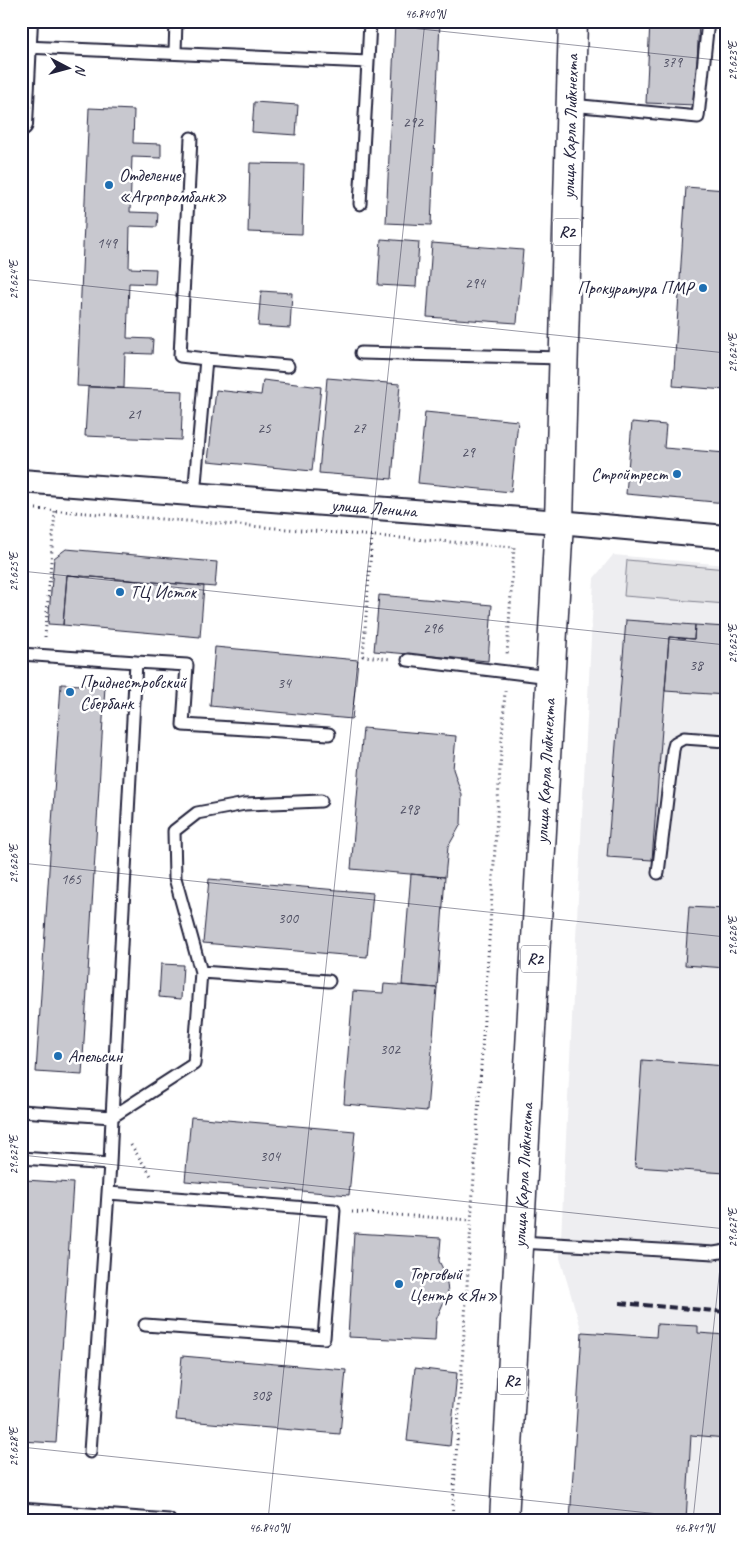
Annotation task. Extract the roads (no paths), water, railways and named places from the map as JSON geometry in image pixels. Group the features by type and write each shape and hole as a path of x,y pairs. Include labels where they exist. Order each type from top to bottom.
{"main road":[{"name":"улица Карла Либкнехта","path":"504,1520 559,522 573,21"}],"street":[{"path":"21,124 26,21"},
{"name":"улица Ленина","path":"21,480 726,537"}],"lane":[{"path":"175,52 176,21"},
{"path":"360,204 370,21"},
{"path":"571,105 698,117 708,21"},
{"path":"25,47 175,52 368,62"},
{"path":"191,138 180,356 288,366"},
{"path":"361,353 563,358"},
{"path":"194,495 206,359"},
{"path":"21,654 187,665 183,725 329,734"},
{"path":"408,660 550,677"},
{"path":"90,1452 110,1164 136,662"},
{"path":"658,873 672,750 675,744 684,738 726,741"},
{"path":"21,1111 112,1117 194,1064 200,972 175,878 174,831 197,813 244,804 320,801"},
{"path":"200,972 329,981"},
{"path":"21,1158 110,1164"},
{"path":"108,1193 334,1210 324,1338 145,1325"},
{"path":"520,1242 714,1253 726,1251"},
{"path":"21,1509 169,1520"}],"railway":[{"path":"620,1303 726,1312"}],"place":[{"name":"Отделение «Агропромбанк»","path":"109,185"},
{"name":"Прокуратура ПМР","path":"703,288"},
{"name":"Стройтрест","path":"677,474"},
{"name":"ТЦ Исток","path":"120,592"},
{"name":"Приднестровский Сбербанк","path":"70,692"},
{"name":"Апельсин","path":"58,1056"},
{"name":"Торговый Центр «Ян»","path":"399,1284"}]}
